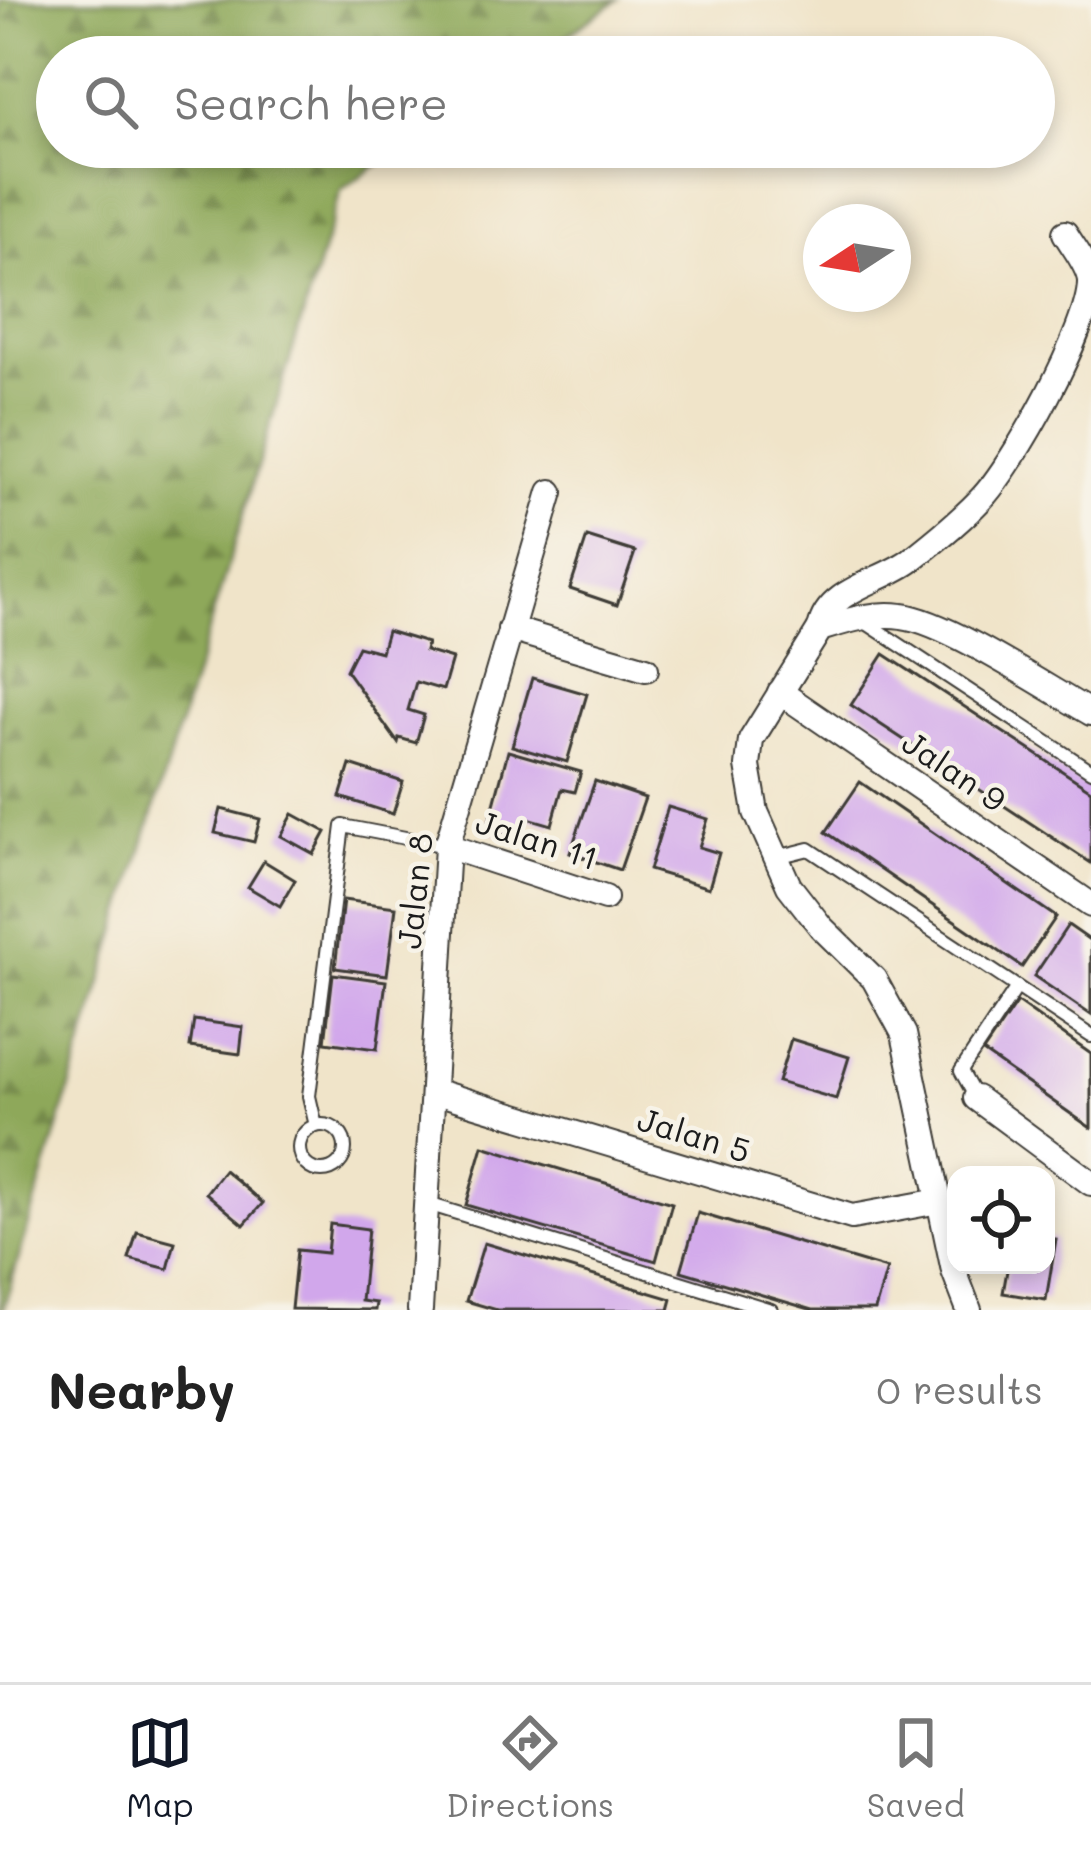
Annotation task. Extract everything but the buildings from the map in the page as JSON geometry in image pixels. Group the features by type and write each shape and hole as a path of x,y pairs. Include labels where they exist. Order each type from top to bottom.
{"street":[{"path":"969,1310 954,1271 904,1034 874,979 820,927 789,886 756,812 748,766 751,740 820,629 823,614 843,596 908,563 983,498 1035,417 1087,313 1090,276 1065,233"},
{"name":"Jalan 8","path":"420,1310 447,846 551,492"},
{"path":"820,629 858,617 901,616 927,622 1091,713"},
{"path":"510,629 646,669"},
{"name":"Jalan 9","path":"780,692 1091,905"},
{"name":"Jalan 11","path":"447,846 605,898"},
{"name":"Jalan 5","path":"433,1091 852,1217 939,1201"},
{"path":"976,1098 1091,1183"}],"lane":[{"path":"858,617 1091,771"},
{"path":"316,1126 309,1096 343,826 447,846"},
{"path":"775,858 809,849 1091,1036"},
{"path":"976,1098 961,1071 1017,987"},
{"path":"426,1204 771,1310"}],"green space":[{"path":"0,0 618,0 566,36 36,36 36,168 373,168 341,190 0,1310"}]}
